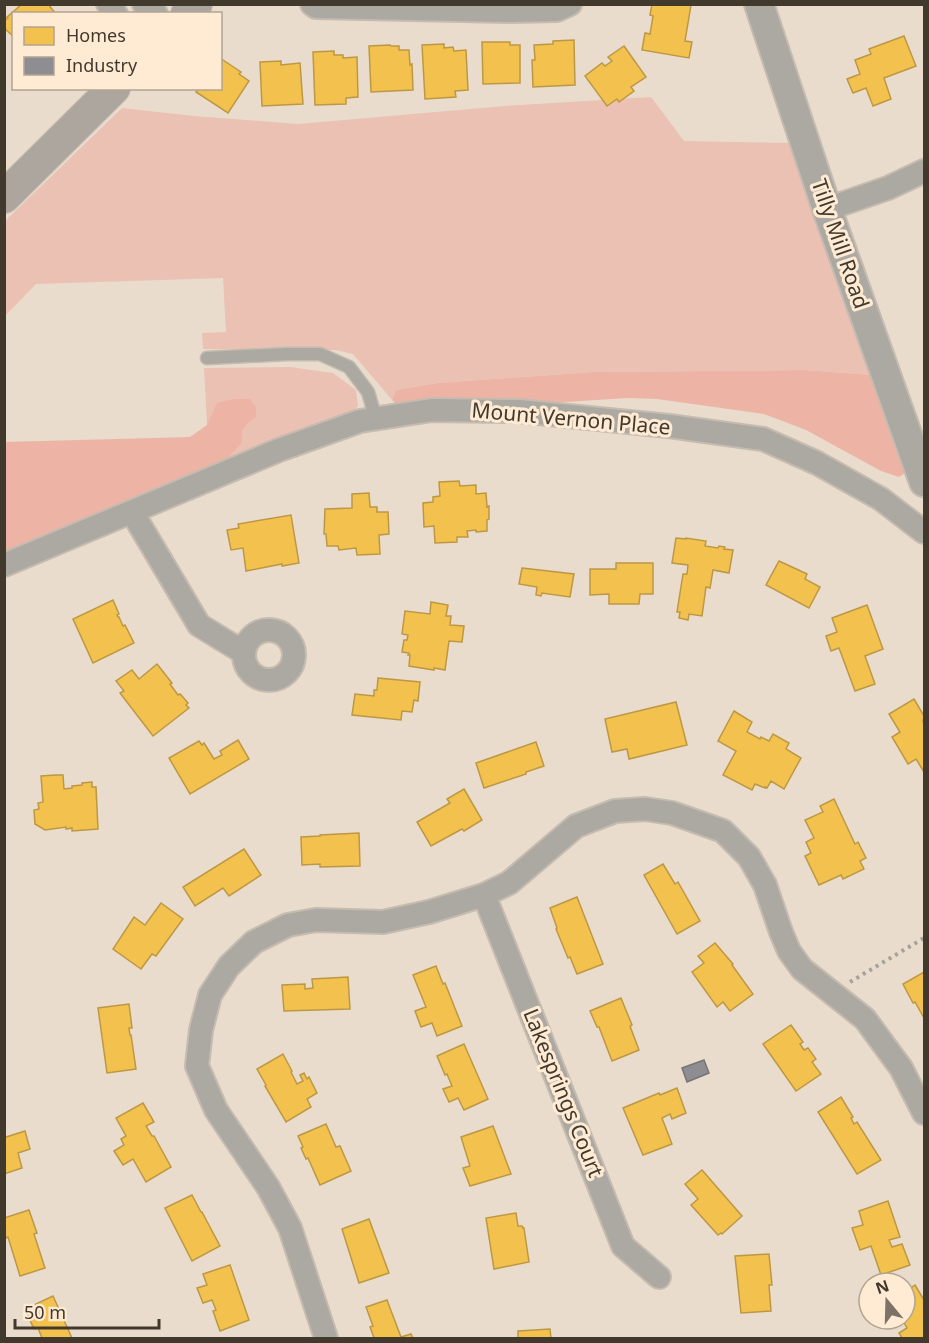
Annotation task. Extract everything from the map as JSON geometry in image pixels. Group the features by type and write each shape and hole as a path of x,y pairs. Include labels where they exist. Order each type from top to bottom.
{"main road":[{"path":"4,197 112,90"}],"street":[{"path":"312,4 316,7 557,10 570,4"},
{"name":"Tilly Mill Road","path":"759,4 827,209 924,482"},
{"path":"827,209 888,188 924,171"},
{"name":"Mount Vernon Place","path":"4,565 279,450 360,421 432,410 502,410 669,426 763,439 817,463 872,494 924,532"},
{"path":"132,512 199,625 243,652"},
{"path":"326,1338 290,1228 268,1187 216,1110 197,1066 201,1030 210,995 229,966 254,942 288,926 316,920 382,922 429,912 484,895 509,883 576,826 615,811 645,809 672,813 723,831 749,857 765,885 789,951 802,969 865,1019 901,1068 924,1113"},
{"name":"Lakesprings Court","path":"484,895 623,1246 659,1277"}],"lane":[{"path":"207,358 320,354 349,366 368,392 376,419"}],"path":[{"path":"832,993 924,938"}],"shaded area":[{"path":"651,97 684,141 790,143 872,375 806,370 593,372 437,383 396,390 392,400 353,354 336,350 203,349 202,333 226,332 223,278 36,284 5,316 5,221 122,108 298,124 505,106"},
{"path":"290,367 333,373 356,390 358,406 348,417 223,464 242,443 244,428 256,417 207,425 204,368"},
{"path":"806,370 872,375 909,471 899,477 881,471 806,430 764,414 657,399 628,398 549,403 420,402 398,406 392,400 396,390 437,383 593,372"},
{"path":"233,399 250,399 256,407 256,417 244,428 242,443 223,464 5,554 4,442 190,437 207,425 217,403"}],"building: Homes":[{"path":"22,4 48,4 54,12 13,12"},
{"path":"652,4 691,5 685,41 692,42 689,58 642,50 645,33 650,34"},
{"path":"12,13 12,35 4,28 4,21"},
{"path":"904,36 916,66 884,78 891,99 873,106 866,88 853,93 847,79 860,74 855,60 871,54 869,49"},
{"path":"574,40 575,85 533,87 534,45"},
{"path":"482,42 510,42 510,45 520,45 520,83 483,84"},
{"path":"444,44 444,48 453,47 454,51 466,50 468,90 455,91 456,97 425,99 422,45"},
{"path":"369,46 399,46 399,50 409,50 413,90 371,92"},
{"path":"624,46 646,77 631,87 634,91 619,102 617,99 607,106 585,76 602,63 605,66 612,61 608,57"},
{"path":"334,51 334,55 343,55 343,58 357,57 358,97 346,98 346,104 315,105 313,52"},
{"path":"222,59 241,72 239,74 249,81 228,113 196,92 198,90 222,90"},
{"path":"281,61 281,65 300,63 303,104 262,106 260,62"},
{"path":"459,481 460,486 476,485 476,494 486,493 487,507 489,506 487,531 467,531 468,537 457,537 457,542 435,543 434,526 424,527 423,503 433,502 433,497 440,496 439,482"},
{"path":"369,493 370,507 377,507 377,512 388,512 389,534 379,535 380,554 357,555 356,548 339,550 338,546 327,546 326,534 324,534 325,509 352,508 352,494"},
{"path":"291,515 299,563 246,571 243,548 231,550 227,530 239,528 238,524"},
{"path":"676,538 706,541 705,546 718,548 719,546 733,550 729,573 713,570 710,588 706,587 702,616 689,614 688,620 679,618 680,612 677,612 683,574 687,574 688,565 672,563"},
{"path":"779,561 807,574 805,579 820,587 809,608 766,585"},
{"path":"616,563 653,563 653,594 640,594 639,604 609,604 609,594 590,595 590,569 616,569"},
{"path":"522,568 574,574 570,597 542,593 541,596 536,595 537,587 519,584"},
{"path":"113,600 119,614 117,615 134,643 93,663 73,619"},
{"path":"431,602 448,605 446,616 451,616 450,625 464,626 462,642 449,641 445,670 409,666 409,653 402,652 404,640 407,640 408,635 402,634 405,611 430,614"},
{"path":"867,605 883,649 865,656 875,684 855,691 839,648 831,651 826,636 837,632 832,618"},
{"path":"157,664 178,695 180,694 188,703 186,705 189,708 153,736 120,693 124,691 116,681 132,670 139,679"},
{"path":"378,678 420,682 418,701 414,700 412,712 402,711 401,720 352,715 355,694 374,696"},
{"path":"914,699 924,716 924,772 916,759 908,764 892,737 900,732 889,714"},
{"path":"676,702 687,745 629,759 627,749 612,752 605,719"},
{"path":"734,711 752,722 747,732 769,741 773,734 789,743 786,749 801,758 784,789 771,781 767,788 755,784 752,790 723,775 736,751 718,741"},
{"path":"238,740 249,759 190,794 169,758 199,741 202,745 204,743 214,759 222,755 220,751"},
{"path":"536,742 544,766 484,788 476,763"},
{"path":"63,775 64,789 92,782 92,787 96,787 98,829 72,831 72,828 66,829 66,827 45,830 35,824 34,810 39,809 38,803 43,802 41,776"},
{"path":"464,789 482,820 431,846 417,822 450,803 447,799"},
{"path":"834,799 855,844 858,842 866,858 860,861 864,869 843,879 841,875 819,885 805,856 811,853 806,842 814,838 805,820 823,812 820,806"},
{"path":"359,833 360,866 302,865 301,837"},
{"path":"244,849 261,875 229,896 223,888 195,906 183,887"},
{"path":"663,864 675,884 678,882 700,921 677,934 644,875"},
{"path":"577,897 603,964 577,974 556,929 550,908"},
{"path":"161,903 183,919 156,956 152,954 141,969 113,949 134,917 145,925"},
{"path":"715,943 733,964 753,994 730,1011 723,1002 717,1007 692,972 704,963 698,956"},
{"path":"436,966 462,1026 437,1036 432,1023 421,1027 415,1011 426,1007 413,975"},
{"path":"924,972 924,1018 903,984"},
{"path":"348,977 350,1009 284,1011 282,985 305,984 305,989 313,988 312,979"},
{"path":"621,998 639,1050 612,1061 590,1011"},
{"path":"129,1004 132,1028 129,1028 136,1069 107,1073 98,1008"},
{"path":"791,1025 803,1042 800,1044 804,1050 808,1048 816,1059 812,1062 821,1074 796,1091 763,1044"},
{"path":"464,1044 488,1099 464,1110 458,1098 449,1102 443,1089 452,1086 437,1056"},
{"path":"283,1054 297,1084 303,1081 300,1075 304,1073 307,1079 309,1077 317,1093 307,1099 311,1107 286,1122 257,1069"},
{"path":"677,1088 686,1113 672,1119 670,1114 662,1118 672,1144 643,1155 623,1108"},
{"path":"841,1097 853,1117 851,1118 854,1124 857,1122 881,1160 857,1174 818,1112"},
{"path":"143,1103 154,1122 146,1126 171,1167 146,1182 133,1159 123,1165 114,1151 124,1145 121,1139 126,1136 116,1118"},
{"path":"326,1124 336,1147 340,1146 351,1171 320,1185 301,1148 303,1147 298,1136"},
{"path":"493,1126 511,1174 470,1186 463,1168 470,1166 461,1137"},
{"path":"25,1131 30,1149 18,1153 22,1168 4,1174 4,1134 6,1137"},
{"path":"702,1170 742,1216 722,1234 718,1235 691,1205 698,1199 685,1184"},
{"path":"192,1195 220,1246 192,1261 165,1208"},
{"path":"888,1201 900,1237 889,1240 892,1247 902,1244 910,1265 893,1271 880,1271 871,1246 860,1250 852,1228 863,1225 859,1211"},
{"path":"29,1210 45,1268 20,1276 8,1237 6,1238 4,1233 4,1218"},
{"path":"516,1213 518,1226 524,1228 529,1262 494,1269 486,1218"},
{"path":"369,1219 389,1273 359,1283 342,1229"},
{"path":"769,1254 772,1285 769,1285 771,1311 741,1313 735,1256"},
{"path":"230,1265 249,1320 220,1331 212,1300 203,1303 197,1288 207,1285 203,1274"},
{"path":"917,1288 924,1300 924,1338 902,1338 899,1333 917,1331"},
{"path":"53,1296 72,1338 42,1338 38,1328 34,1329 25,1309"},
{"path":"387,1300 401,1337 411,1334 413,1338 374,1338 370,1327 373,1326 366,1307"},
{"path":"550,1329 551,1338 518,1338 518,1331"}],"building: Industry":[{"path":"704,1060 709,1073 687,1082 682,1068"}]}
